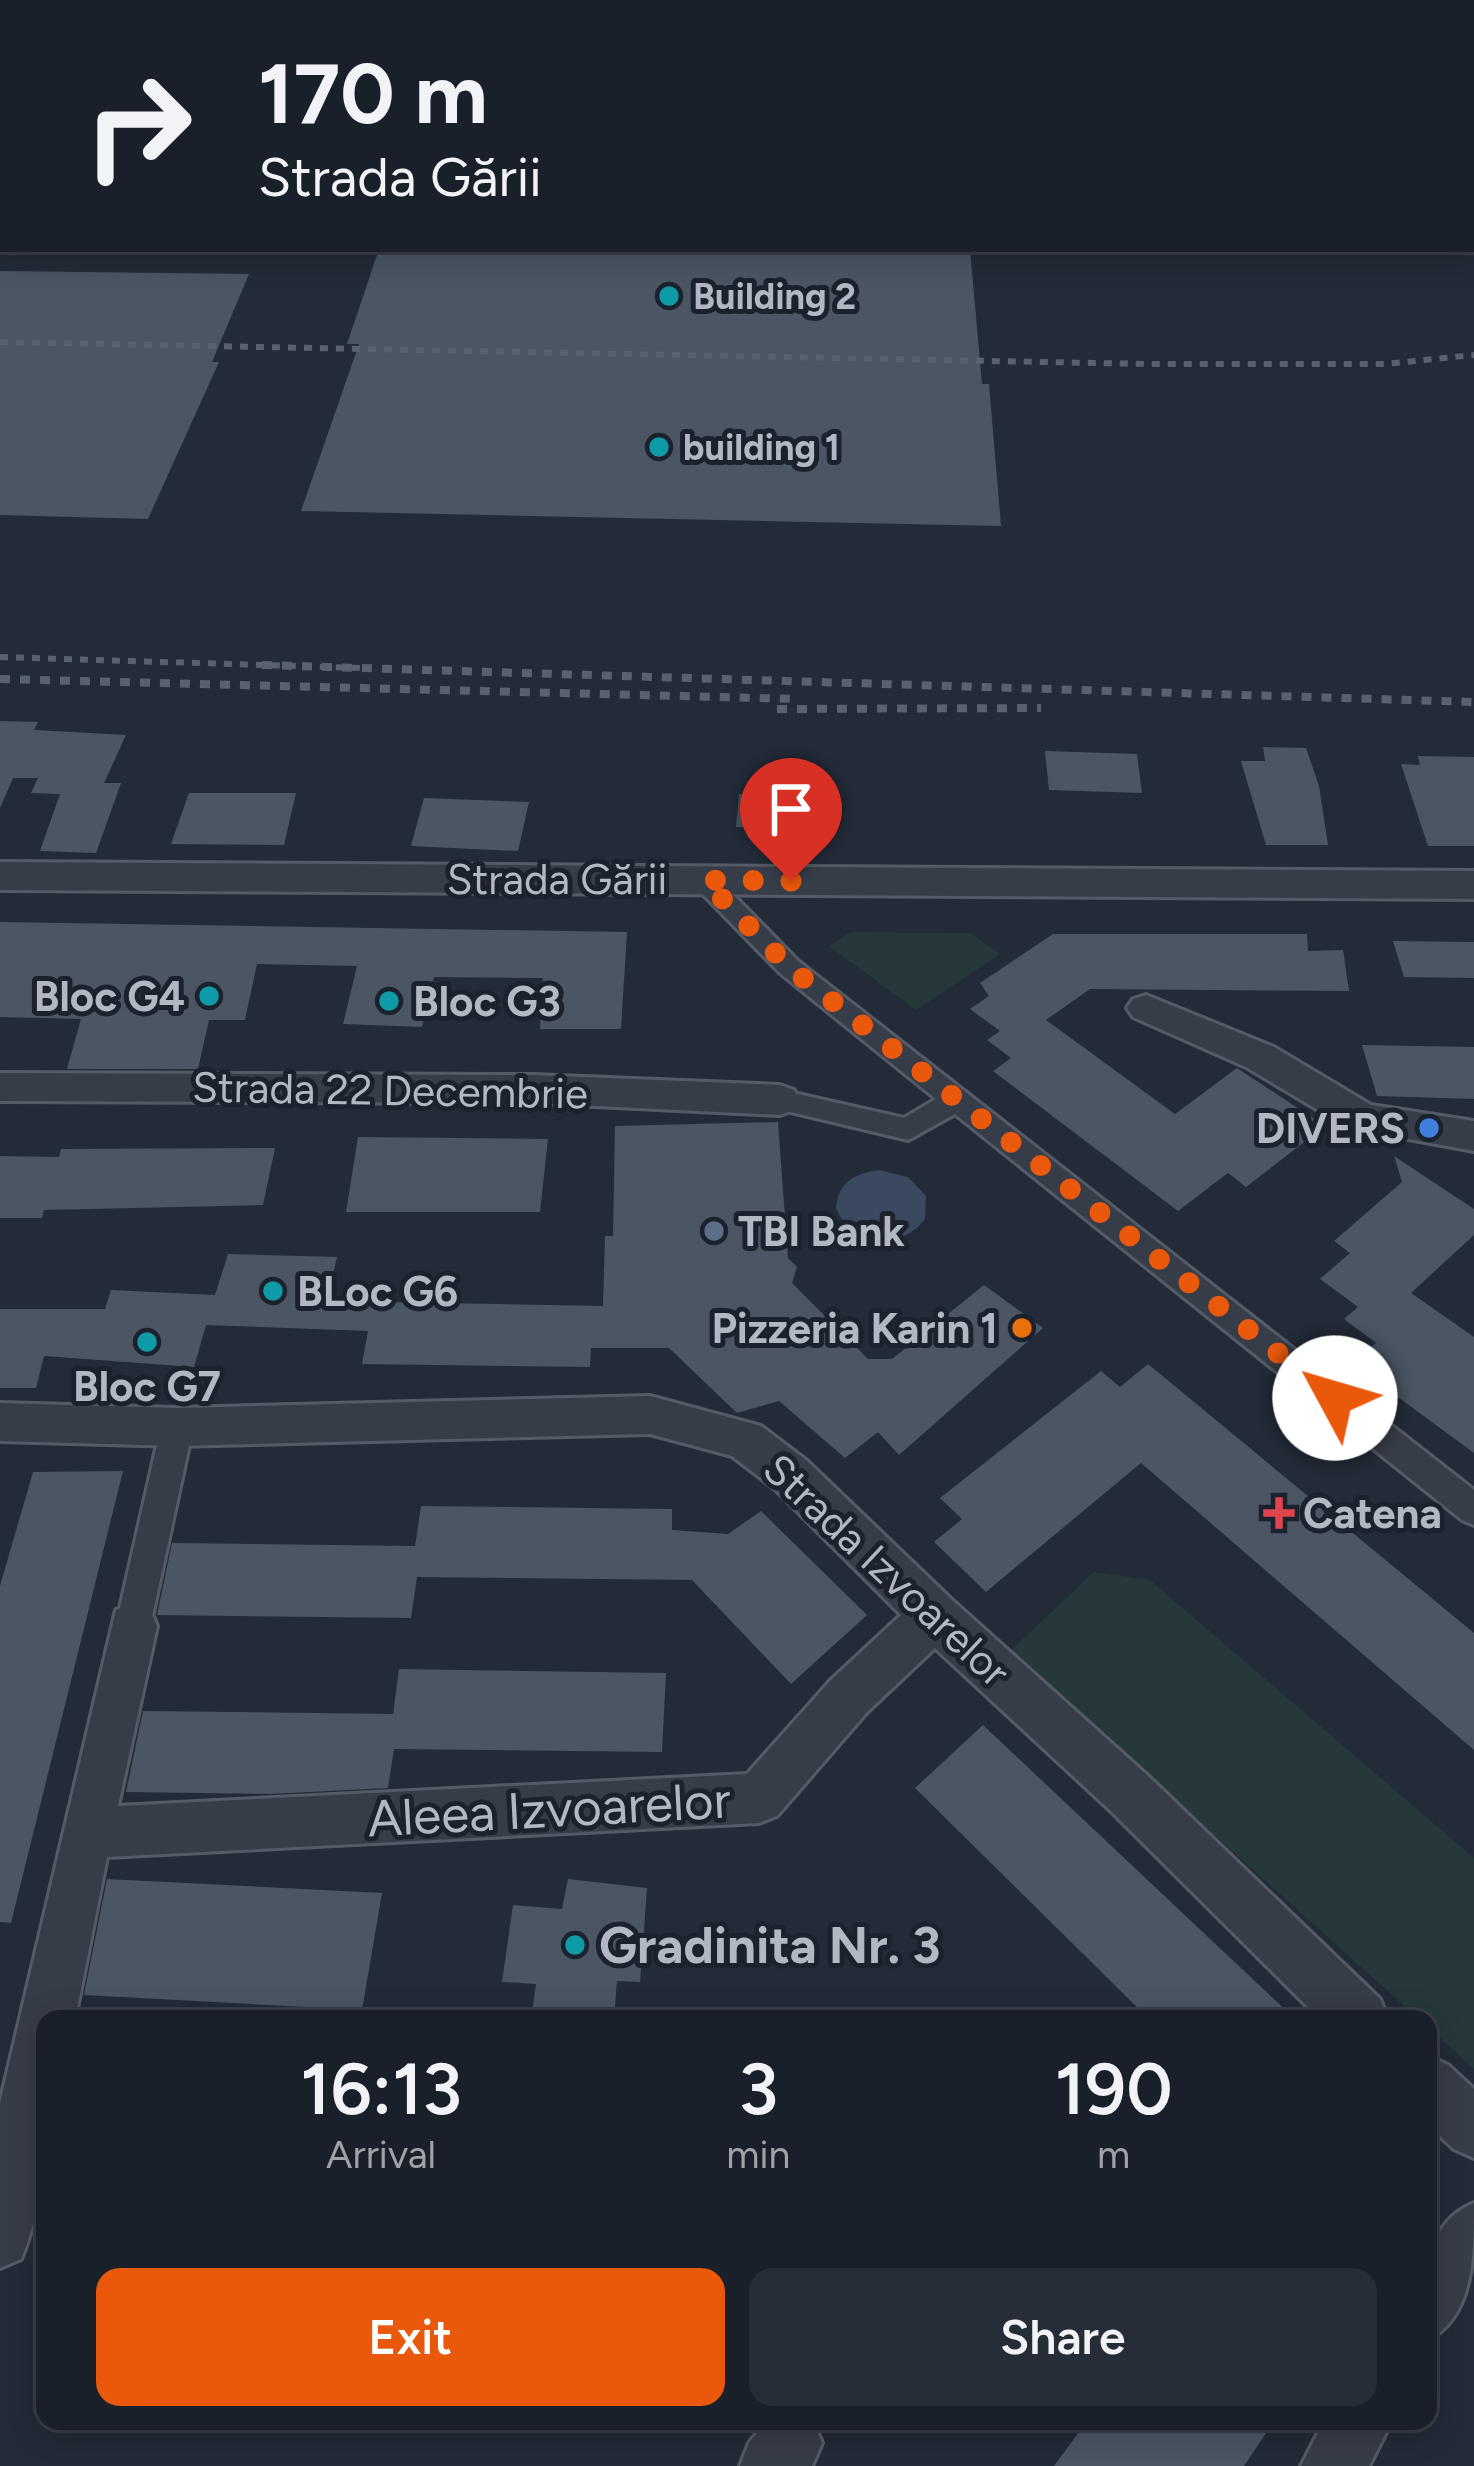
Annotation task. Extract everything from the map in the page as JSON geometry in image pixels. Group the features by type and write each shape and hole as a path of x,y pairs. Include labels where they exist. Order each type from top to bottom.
{"street":[{"name":"Strada Gării","path":"0,876 1474,885"},
{"path":"704,880 789,967 1474,1510"},
{"path":"1147,1008 1260,1058 1362,1118 1474,1136"},
{"name":"Strada 22 Decembrie","path":"0,1087 534,1089 780,1100"},
{"path":"780,1100 908,1129 958,1099"},
{"name":"Strada Izvoarelor","path":"0,1422 178,1427 650,1415 745,1440 768,1456 934,1616 1130,1794 1351,2010"},
{"path":"49,2010 178,1427"},
{"name":"Aleea Izvoarelor","path":"86,1833 760,1798 849,1696 934,1616"},
{"path":"0,2238 36,2070"},
{"path":"1437,2093 1474,2128"},
{"path":"1437,2294 1474,2233"},
{"path":"1333,2466 1355,2430"}],"shaded area":[{"path":"851,932 970,933 1000,954 916,1010 829,946"},
{"path":"1094,1572 1150,1580 1474,1858 1474,2069 1437,2035 1437,2010 1409,2010 1010,1651"}],"water":[{"path":"879,1170 908,1177 926,1196 925,1219 891,1240 853,1231 836,1208 849,1180"}],"building":[{"path":"378,252 970,252 982,384 989,384 1001,526 301,511 359,344 347,344"},
{"path":"0,271 249,274 212,362 219,362 148,519 0,515"},
{"path":"0,721 38,722 34,730 126,735 104,783 121,783 96,853 40,851 60,794 31,793 38,778 13,778 0,808"},
{"path":"1263,747 1306,748 1319,786 1328,845 1266,845 1241,761 1265,761"},
{"path":"1045,751 1137,754 1142,793 1049,790"},
{"path":"1418,756 1474,757 1474,846 1428,846 1401,764 1420,765"},
{"path":"189,793 296,793 284,845 171,844"},
{"path":"739,794 839,797 835,829 736,827"},
{"path":"424,798 529,802 518,851 411,846"},
{"path":"0,922 627,932 621,1029 540,1029 543,978 434,977 422,1027 343,1024 357,966 257,964 245,1020 209,1020 198,1069 67,1069 81,1019 0,1017"},
{"path":"1053,934 1307,934 1308,951 1343,950 1349,991 1090,989 1046,1020 1175,1114 1237,1068 1325,1126 1246,1187 1228,1173 1178,1211 993,1071 1011,1058 987,1040 1000,1031 970,1009 989,996 980,983"},
{"path":"1393,941 1474,942 1474,978 1404,977"},
{"path":"1362,1045 1474,1047 1474,1099 1377,1096"},
{"path":"778,1122 788,1258 797,1267 792,1283 868,1359 892,1359 984,1285 1043,1328 899,1455 878,1432 845,1458 779,1401 737,1413 669,1348 591,1348 590,1367 362,1364 368,1331 206,1325 194,1367 44,1356 36,1388 0,1388 0,1309 105,1309 111,1290 215,1295 228,1254 337,1257 327,1301 603,1306 605,1236 613,1236 615,1126"},
{"path":"358,1137 548,1139 540,1212 346,1212"},
{"path":"275,1148 263,1205 44,1210 42,1218 0,1218 0,1156 59,1157 61,1149"},
{"path":"1394,1156 1474,1209 1474,1235 1411,1293 1474,1337 1474,1453 1353,1364 1376,1343 1344,1319 1358,1307 1320,1279 1350,1253 1334,1241 1402,1182"},
{"path":"1148,1364 1474,1633 1474,1750 1141,1463 986,1592 934,1542 962,1519 940,1498 1101,1371 1120,1387"},
{"path":"123,1471 11,1923 0,1922 0,1586 33,1472"},
{"path":"421,1506 672,1509 672,1530 728,1534 761,1511 867,1615 791,1684 692,1580 417,1577 411,1618 157,1615 172,1543 415,1546"},
{"path":"399,1669 666,1673 662,1752 394,1749 388,1788 270,1794 126,1792 143,1711 393,1714"},
{"path":"983,1725 1285,2010 1140,2010 915,1788"},
{"path":"107,1879 382,1893 362,2010 84,1995"},
{"name":"Gradinita Nr. 3","path":"568,1879 647,1888 640,1982 617,1981 615,2010 532,2010 536,1984 502,1982 513,1905 562,1909"},
{"path":"1080,2430 1268,2430 1244,2466 1054,2466"}],"railway":[{"path":"0,342 1149,364 1385,364 1474,355"},
{"path":"0,657 360,668"},
{"path":"262,665 1474,702"},
{"path":"0,679 796,699"},
{"path":"777,709 1041,708"}],"place":[{"name":"Building 2","path":"669,296"},
{"name":"building 1","path":"659,447"},
{"name":"Bloc G4","path":"209,996"},
{"name":"Bloc G3","path":"389,1001"},
{"name":"DIVERS","path":"1429,1128"},
{"name":"TBI Bank","path":"714,1231"},
{"name":"BLoc G6","path":"273,1291"},
{"name":"Pizzeria Karin 1","path":"1022,1328"},
{"name":"Bloc G7","path":"147,1342"},
{"name":"Catena","path":"1279,1513"},
{"name":"Gradinita Nr. 3","path":"575,1945"}],"route":[{"path":"791,881 704,880 789,967 1335,1398"}]}
